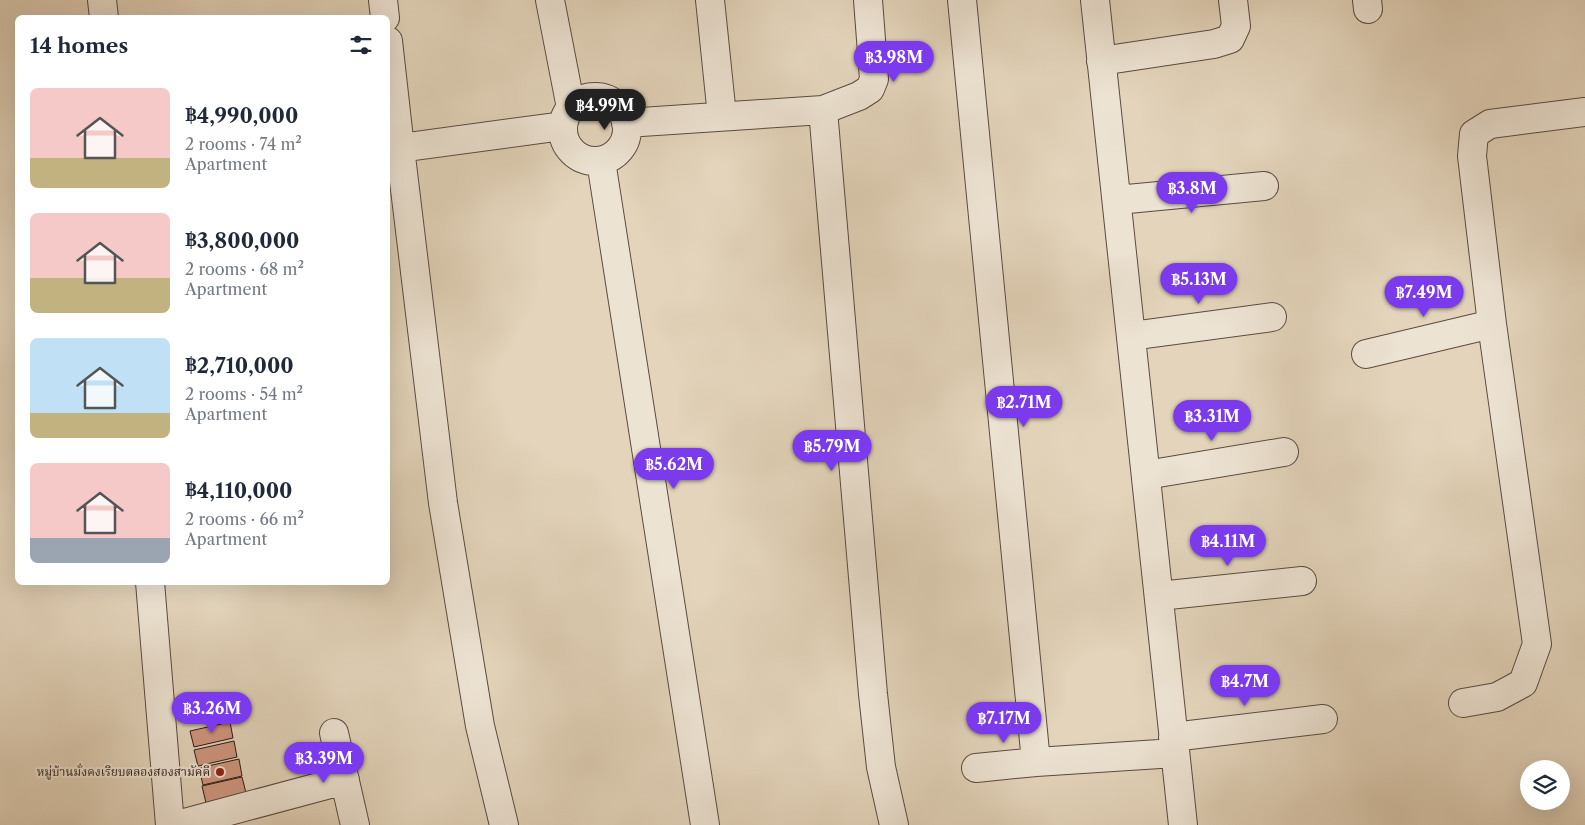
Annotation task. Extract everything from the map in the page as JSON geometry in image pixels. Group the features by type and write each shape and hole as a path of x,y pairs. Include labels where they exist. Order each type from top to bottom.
{"street":[{"path":"102,0 104,15"},
{"path":"383,0 385,15"},
{"path":"400,148 567,117 579,102 588,98 598,98 608,100 616,106 626,123 626,132 621,146 611,157 601,161 582,158 568,146 564,136 567,117 550,0"},
{"path":"710,0 722,116"},
{"path":"626,123 823,110 859,96 870,90 874,79 868,0"},
{"path":"962,0 1036,762"},
{"path":"1095,0 1183,825"},
{"path":"1101,61 1214,44 1230,39 1236,26 1233,0"},
{"path":"390,59 443,503 480,726 504,825"},
{"path":"823,110 873,694 881,767 894,825"},
{"path":"1463,703 1497,697 1522,683 1536,644 1492,324 1472,156 1474,134 1490,124 1585,112"},
{"path":"601,161 704,825"},
{"path":"1116,200 1264,186"},
{"path":"1131,336 1272,317"},
{"path":"1366,354 1492,324"},
{"path":"1146,475 1284,452"},
{"path":"1158,596 1302,581"},
{"path":"150,585 170,825"},
{"path":"976,768 1174,745 1322,719"},
{"path":"334,733 355,825"},
{"path":"177,825 345,780"}],"building":[{"name":"หมู่บ้านมั่งคงเรียบตลองสองสามัคคี","path":"230,722 233,738 194,747 190,731"},
{"name":"หมู่บ้านมั่งคงเรียบตลองสองสามัคคี","path":"234,741 237,757 198,766 194,750"},
{"name":"หมู่บ้านมั่งคงเรียบตลองสองสามัคคี","path":"239,759 242,776 203,785 199,768"},
{"name":"หมู่บ้านมั่งคงเรียบตลองสองสามัคคี","path":"242,777 246,793 206,803 202,786"}],"place":[{"name":"หมู่บ้านมั่งคงเรียบตลองสองสามัคคี","path":"220,772"}]}
